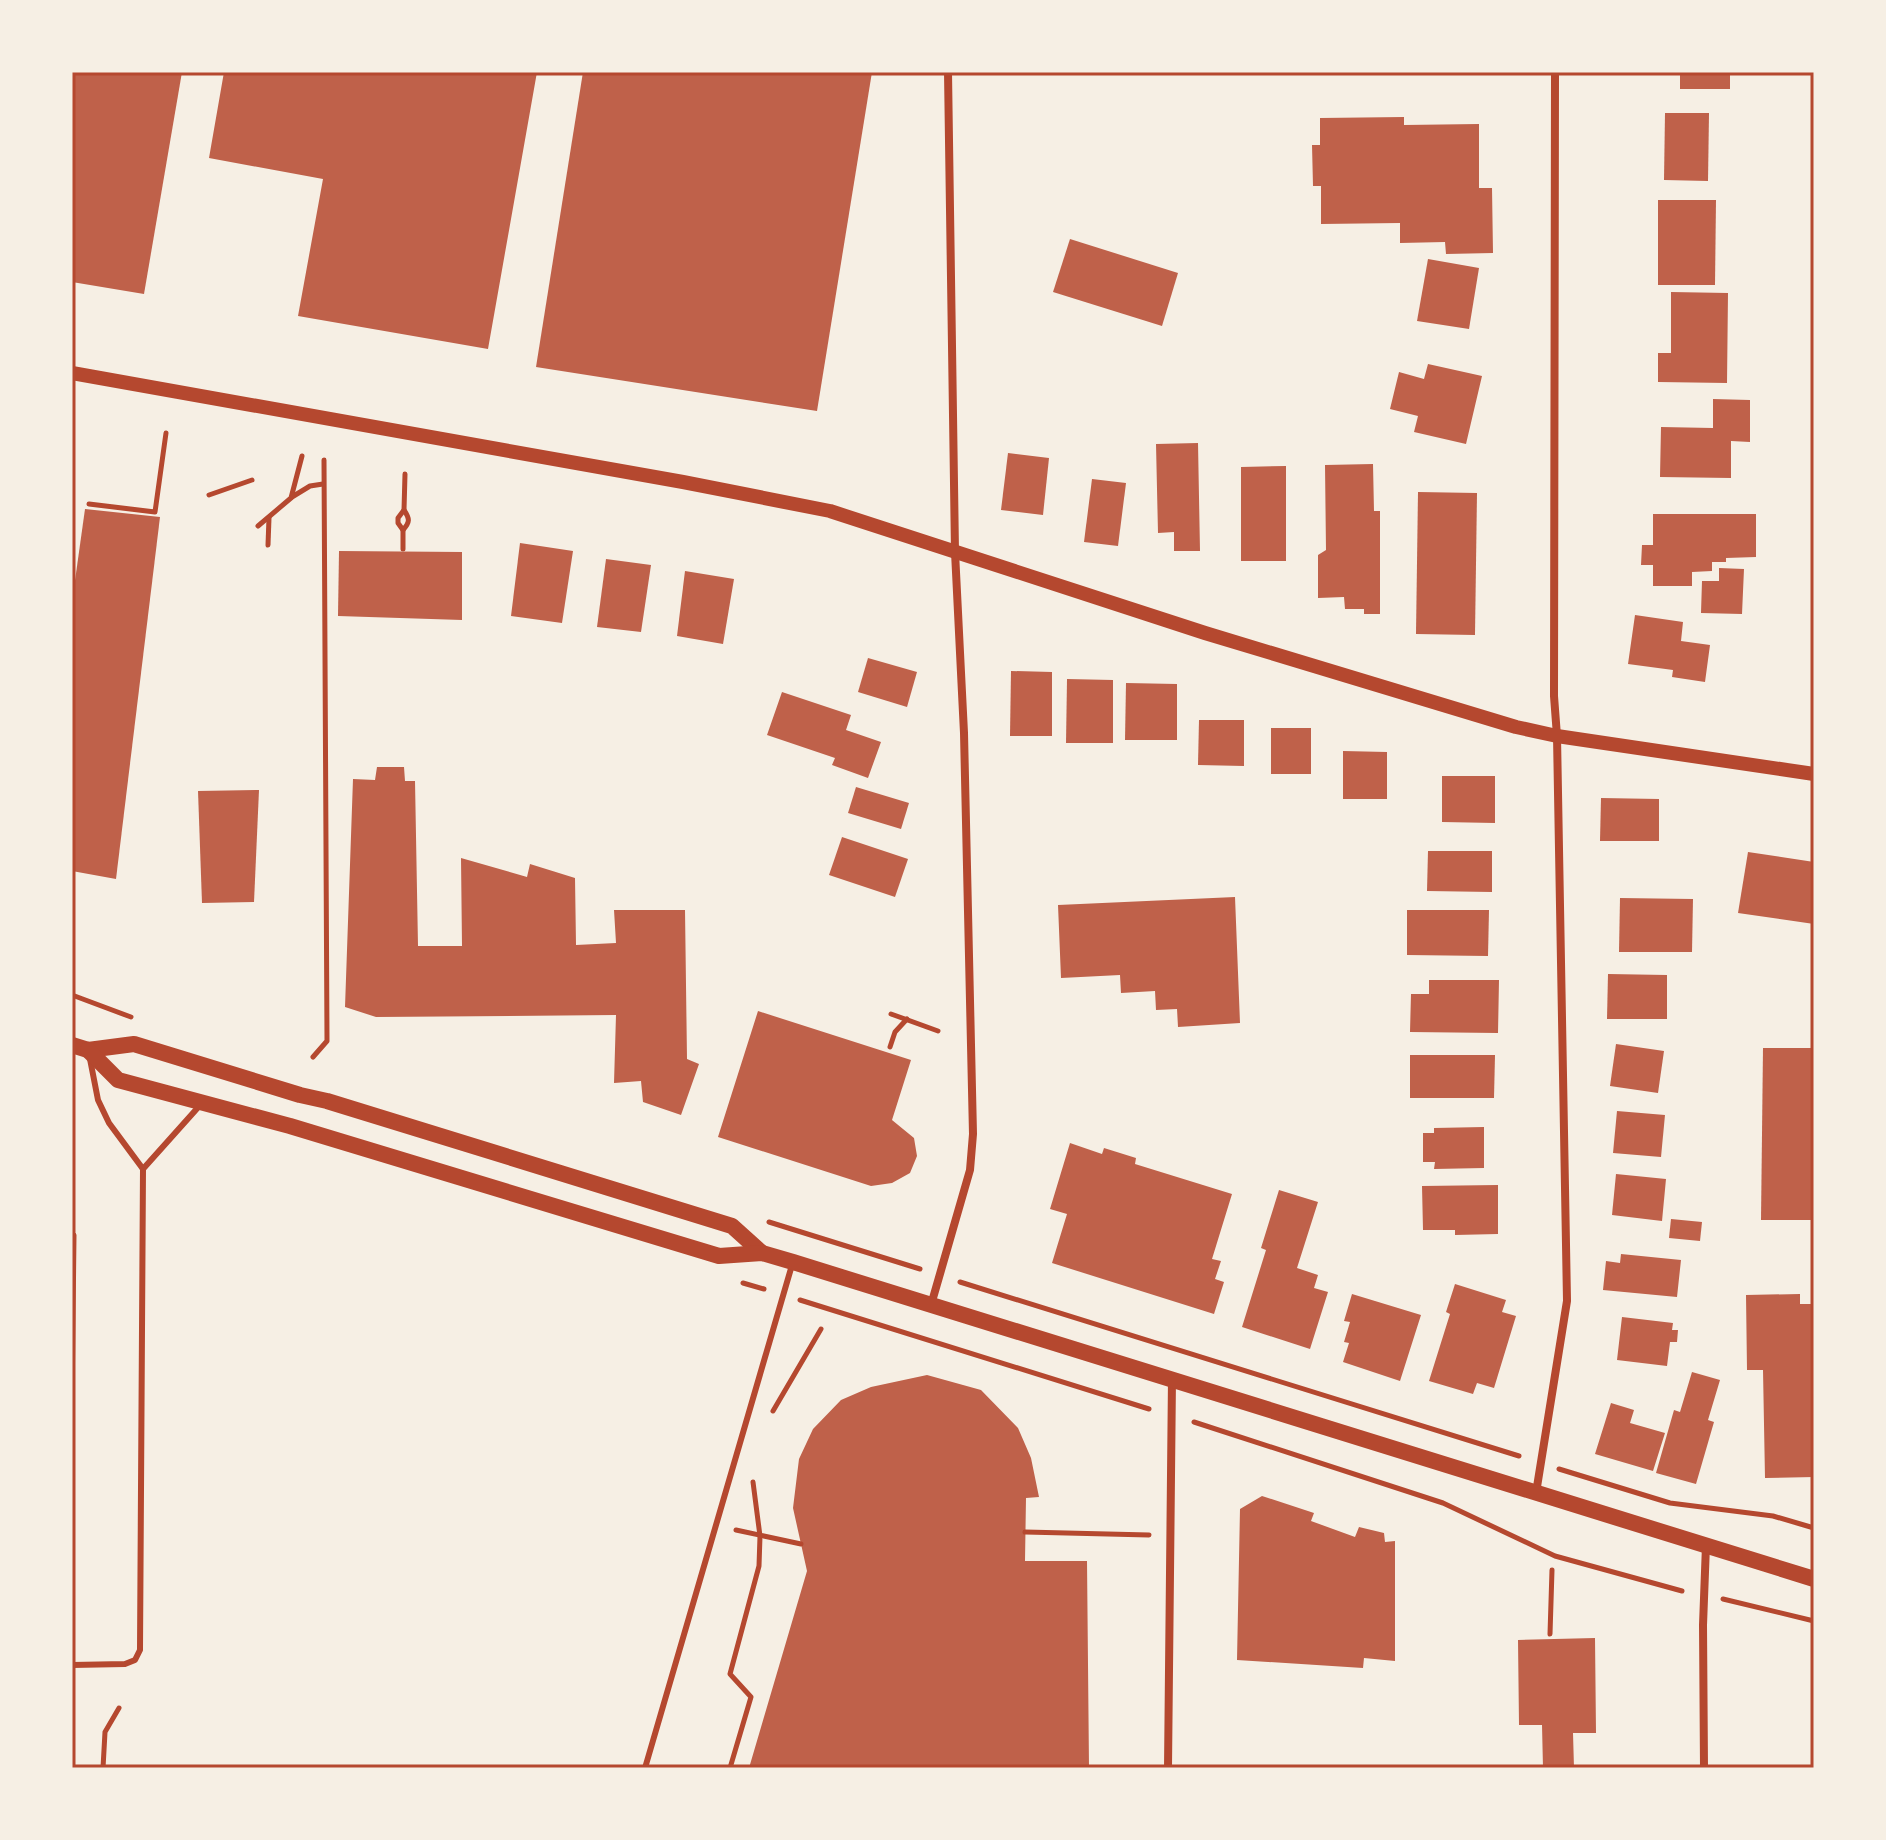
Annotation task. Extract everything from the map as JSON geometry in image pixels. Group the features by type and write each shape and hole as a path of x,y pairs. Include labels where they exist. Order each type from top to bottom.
{"main road":[{"path":"80,1047 134,1044 327,1101 732,1226 762,1253"},
{"path":"80,1047 118,1080 304,1131 719,1256 762,1253 793,1262 1814,1579"}],"street":[{"path":"931,1305 970,1170 973,1134 964,733 955,552 948,72"},
{"path":"1536,1493 1567,1301 1554,665 1555,72"},
{"path":"72,373 815,508 1205,633 1516,727 1557,736 1814,774"},
{"path":"1168,1768 1172,1378"},
{"path":"1704,1768 1706,1545"}],"lane":[{"path":"72,1665 125,1664 135,1660 140,1650 143,1169 109,1123 80,1047"},
{"path":"143,1169 202,1103"},
{"path":"645,1768 793,1262"}],"path":[{"path":"89,504 155,512 166,433"},
{"path":"291,498 302,456"},
{"path":"313,1057 327,1041 324,460"},
{"path":"403,549 403,530 398,518 404,510 405,474"},
{"path":"209,495 252,480"},
{"path":"258,526 291,498 310,486 323,484"},
{"path":"268,545 269,516"},
{"path":"891,1014 938,1031"},
{"path":"890,1047 895,1032 907,1019"},
{"path":"72,1406 74,1235"},
{"path":"994,1292 1464,1439"},
{"path":"771,1415 821,1329"},
{"path":"1229,1433 1443,1503 1555,1556 1678,1590"},
{"path":"730,1768 751,1697 730,1674 759,1566 760,1536 753,1481 755,1468"},
{"path":"1592,1479 1670,1503 1773,1516 1814,1528"},
{"path":"716,1525 801,1544"},
{"path":"1025,1532 1170,1535"},
{"path":"1550,1634 1552,1570"},
{"path":"1740,1602 1814,1621"},
{"path":"103,1768 105,1732 119,1708"}],"building":[{"path":"72,72 182,72 144,294 72,282"},
{"path":"224,72 537,72 488,349 298,316 323,179 209,158"},
{"path":"583,72 872,72 817,411 536,367"},
{"path":"1680,72 1730,72 1730,89 1680,89"},
{"path":"1665,113 1709,113 1708,181 1664,180"},
{"path":"1404,117 1404,125 1479,124 1479,188 1492,188 1493,253 1446,254 1445,242 1400,243 1400,223 1321,224 1321,186 1313,186 1312,145 1320,145 1320,118"},
{"path":"1658,200 1716,200 1715,285 1658,285"},
{"path":"1070,239 1178,273 1162,326 1053,292"},
{"path":"1428,259 1479,268 1469,329 1417,321"},
{"path":"1671,292 1728,293 1727,383 1658,382 1658,353 1671,353"},
{"path":"1428,364 1482,376 1466,444 1414,432 1418,416 1390,409 1399,372 1424,379"},
{"path":"1713,399 1750,400 1750,442 1731,441 1731,478 1660,477 1661,427 1713,428"},
{"path":"1198,443 1200,551 1174,551 1174,532 1158,533 1156,444"},
{"path":"1008,453 1049,458 1043,515 1001,510"},
{"path":"1373,464 1374,511 1380,511 1380,614 1364,614 1364,609 1345,609 1344,597 1318,598 1318,555 1326,550 1325,465"},
{"path":"1286,466 1286,561 1241,561 1241,467"},
{"path":"1092,479 1126,483 1118,546 1084,542"},
{"path":"1418,492 1477,493 1475,635 1416,634"},
{"path":"85,509 160,517 116,879 72,871 72,602"},
{"path":"1653,514 1756,514 1756,557 1712,562 1712,571 1692,572 1692,586 1653,586 1653,565 1641,565 1642,545 1653,545"},
{"path":"520,543 573,551 562,623 511,616"},
{"path":"339,551 462,552 462,620 338,616"},
{"path":"606,559 651,565 641,632 597,627"},
{"path":"1719,568 1744,569 1742,614 1701,613 1702,581 1719,581"},
{"path":"685,571 734,579 723,644 677,636"},
{"path":"1635,615 1683,622 1681,641 1710,645 1705,682 1672,677 1673,670 1628,664"},
{"path":"868,658 917,672 907,707 858,692"},
{"path":"1011,671 1052,672 1052,736 1010,736"},
{"path":"1067,679 1113,680 1113,743 1066,743"},
{"path":"1126,683 1177,684 1177,740 1125,740"},
{"path":"782,692 851,715 846,730 881,742 868,778 832,765 835,758 767,735"},
{"path":"1199,720 1244,720 1244,766 1198,765"},
{"path":"1271,728 1311,728 1311,774 1271,774"},
{"path":"1343,751 1387,752 1387,799 1343,799"},
{"path":"377,767 404,767 405,781 415,781 418,946 462,946 461,858 527,877 530,864 575,878 576,945 616,943 614,910 685,910 687,1059 699,1064 681,1115 643,1102 641,1081 614,1083 616,1015 376,1017 345,1007 353,779 375,780"},
{"path":"1442,776 1495,776 1495,823 1442,822"},
{"path":"856,787 909,803 901,829 848,813"},
{"path":"259,790 254,902 202,903 198,791"},
{"path":"1601,798 1659,799 1659,841 1600,841"},
{"path":"842,837 908,859 895,897 829,875"},
{"path":"1428,851 1492,851 1492,892 1427,891"},
{"path":"1748,852 1814,862 1814,924 1738,913"},
{"path":"1235,897 1240,1023 1178,1027 1177,1009 1156,1010 1155,991 1121,993 1120,975 1061,978 1058,905"},
{"path":"1620,898 1693,899 1692,952 1619,952"},
{"path":"1407,910 1489,910 1488,956 1407,955"},
{"path":"1608,974 1667,975 1667,1019 1607,1019"},
{"path":"1429,980 1499,980 1498,1033 1410,1032 1411,994 1429,994"},
{"path":"758,1011 911,1060 892,1120 914,1138 917,1156 910,1173 892,1183 871,1186 718,1137"},
{"path":"1616,1044 1664,1051 1658,1093 1610,1086"},
{"path":"1763,1048 1814,1048 1814,1220 1761,1220"},
{"path":"1410,1055 1495,1055 1494,1098 1410,1098"},
{"path":"1617,1111 1665,1115 1661,1157 1613,1153"},
{"path":"1484,1127 1484,1168 1434,1169 1435,1162 1423,1162 1423,1133 1434,1133 1434,1128"},
{"path":"1070,1143 1102,1154 1104,1148 1136,1158 1135,1164 1232,1194 1212,1259 1221,1261 1215,1279 1224,1282 1214,1314 1052,1263 1067,1214 1050,1209"},
{"path":"1616,1174 1666,1179 1662,1221 1612,1215"},
{"path":"1498,1185 1498,1234 1455,1235 1455,1230 1423,1230 1422,1186"},
{"path":"1279,1190 1318,1202 1297,1268 1318,1275 1314,1288 1328,1292 1310,1349 1242,1327 1266,1250 1261,1248"},
{"path":"1671,1219 1702,1222 1700,1241 1669,1238"},
{"path":"1621,1254 1681,1260 1677,1297 1603,1290 1606,1261 1620,1263"},
{"path":"1455,1284 1506,1300 1502,1312 1516,1316 1494,1388 1477,1383 1473,1394 1429,1381 1450,1314 1446,1312"},
{"path":"1352,1294 1421,1315 1400,1381 1343,1362 1349,1343 1344,1342 1350,1322 1344,1321"},
{"path":"1800,1294 1800,1304 1814,1304 1814,1477 1765,1478 1763,1370 1747,1370 1746,1295"},
{"path":"1622,1317 1673,1323 1672,1330 1678,1330 1677,1342 1670,1342 1667,1366 1617,1360"},
{"path":"1692,1372 1720,1380 1708,1420 1714,1422 1696,1484 1656,1473 1674,1410 1680,1412"},
{"path":"927,1375 981,1390 1018,1428 1031,1458 1039,1497 1026,1498 1025,1561 1087,1561 1089,1768 749,1768 807,1571 793,1508 799,1459 813,1429 841,1400 871,1387"},
{"path":"1611,1403 1634,1410 1630,1423 1665,1433 1653,1471 1595,1454"},
{"path":"1262,1496 1314,1513 1311,1521 1355,1537 1359,1527 1384,1533 1385,1542 1395,1541 1395,1661 1364,1658 1363,1668 1237,1660 1240,1509"},
{"path":"1595,1638 1596,1733 1573,1733 1574,1768 1543,1768 1542,1725 1519,1725 1518,1640"}]}
